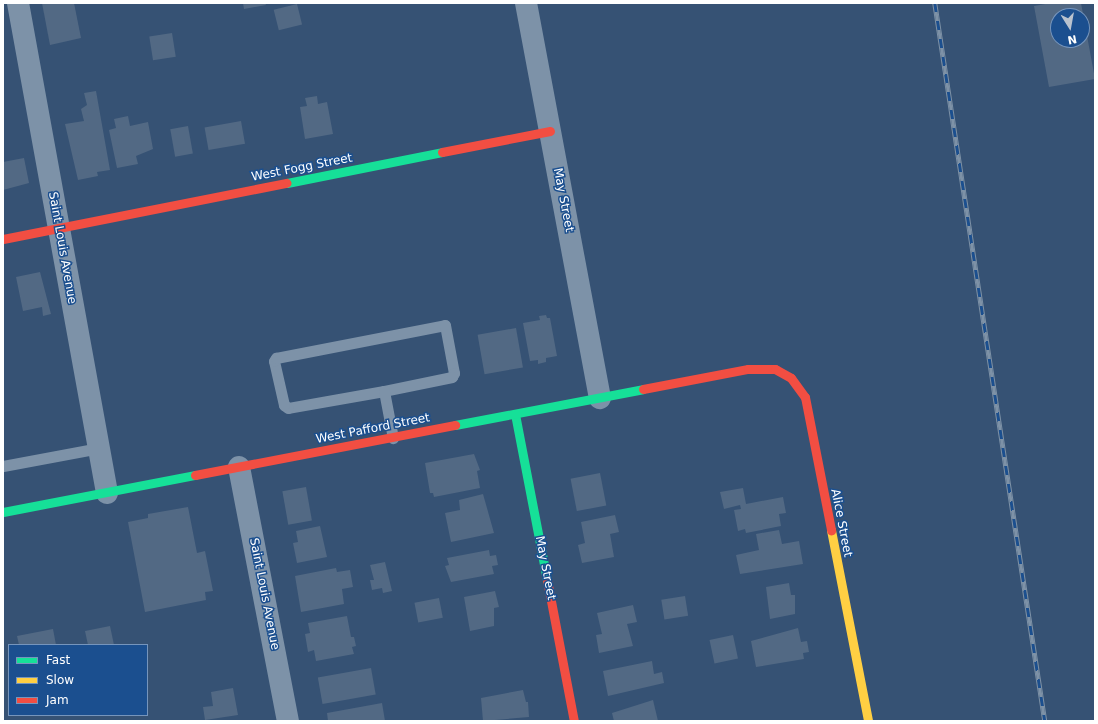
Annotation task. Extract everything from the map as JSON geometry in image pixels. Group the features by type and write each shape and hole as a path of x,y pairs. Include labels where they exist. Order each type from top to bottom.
{"street":[{"name":"Saint Louis Avenue","path":"18,3 107,493"},
{"name":"May Street","path":"526,3 600,398"},
{"name":"West Fogg Street","path":"3,239 550,131"},
{"name":"West Pafford Street","path":"3,512 748,369"},
{"name":"Alice Street","path":"748,369 775,369 791,378 805,397 868,721"},
{"name":"May Street","path":"515,414 574,721"},
{"name":"Saint Louis Avenue","path":"239,467 288,721"}],"lane":[{"path":"445,325 454,373 452,377 384,391 288,408 284,405 274,361 276,358 445,325"},
{"path":"384,391 393,438"},
{"path":"3,466 99,448"}],"building":[{"path":"42,3 74,3 81,38 50,45"},
{"path":"243,3 265,3 266,5 244,9"},
{"path":"1051,3 1081,3 1082,8 1050,8 1050,48 1089,48 1095,79 1049,87 1034,6"},
{"path":"297,4 302,24 279,30 274,10"},
{"path":"172,33 176,57 153,60 149,37"},
{"path":"96,91 110,170 97,172 98,176 78,180 65,124 84,121 81,109 87,105 84,93"},
{"path":"317,96 318,104 327,102 333,134 305,139 300,107 307,106 305,98"},
{"path":"128,116 130,126 148,122 153,149 136,156 138,164 117,168 109,130 116,128 114,119"},
{"path":"241,121 245,144 209,150 205,127"},
{"path":"188,126 193,154 175,157 170,129"},
{"path":"24,158 29,183 3,190 3,162"},
{"path":"40,272 51,314 43,316 42,307 23,311 16,277"},
{"path":"546,315 547,318 550,318 557,356 546,358 546,362 538,364 538,360 530,361 523,323 540,320 539,316"},
{"path":"516,328 523,367 485,374 478,335"},
{"path":"474,454 480,470 477,471 480,488 434,497 433,493 430,493 425,463"},
{"path":"600,473 606,505 577,511 571,479"},
{"path":"306,487 312,520 288,525 282,491"},
{"path":"743,488 746,504 783,497 786,513 779,514 781,526 746,533 745,529 738,531 734,510 741,509 740,505 724,509 720,492"},
{"path":"483,494 494,533 451,542 445,513 460,510 459,500"},
{"path":"188,507 197,553 205,551 213,591 205,592 206,600 145,612 128,522 148,518 148,514"},
{"path":"615,515 619,532 610,534 614,557 582,563 578,545 585,543 581,522"},
{"path":"320,526 327,557 297,563 293,543 298,542 296,531"},
{"path":"779,530 782,544 799,541 803,564 740,574 736,555 759,550 756,534"},
{"path":"489,550 490,556 496,555 498,565 492,566 494,574 451,582 445,566 449,565 447,558"},
{"path":"385,562 392,591 383,593 382,588 372,590 370,580 374,580 370,565"},
{"path":"336,568 337,572 350,570 353,587 342,589 344,604 301,612 295,576"},
{"path":"789,583 791,595 795,595 795,614 770,619 766,587"},
{"path":"495,591 499,607 494,608 494,626 470,631 464,597"},
{"path":"685,596 688,616 664,620 661,600"},
{"path":"439,598 443,618 418,622 414,603"},
{"path":"633,605 637,622 627,624 633,646 599,653 596,635 602,634 597,613"},
{"path":"347,616 351,637 354,637 356,646 352,647 354,654 316,661 314,650 308,652 305,634 310,633 308,623"},
{"path":"110,626 114,644 88,644 85,631"},
{"path":"798,628 801,642 807,641 809,652 803,653 804,659 756,667 751,641"},
{"path":"53,629 56,644 19,644 17,636"},
{"path":"733,635 738,658 715,663 710,640"},
{"path":"652,661 654,674 662,672 664,683 608,696 603,671"},
{"path":"371,668 376,695 323,704 318,677"},
{"path":"233,688 238,715 205,720 203,707 213,706 211,692"},
{"path":"523,690 526,702 528,702 529,717 483,721 481,698"},
{"path":"653,700 658,721 614,721 612,713"},
{"path":"382,703 385,721 328,721 327,713"}],"railway":[{"path":"935,3 1045,721"}],"traffic: fast":[{"path":"287,183 442,152"},
{"path":"455,425 643,389"},
{"path":"515,414 547,580"},
{"path":"3,512 195,475"}],"traffic: slow":[{"path":"831,530 868,721"}],"traffic: jam":[{"path":"442,152 550,131"},
{"path":"3,239 287,183"},
{"path":"643,389 748,369 775,369 791,378 805,397 831,530"},
{"path":"195,475 455,425"},
{"path":"547,580 574,721"}]}
